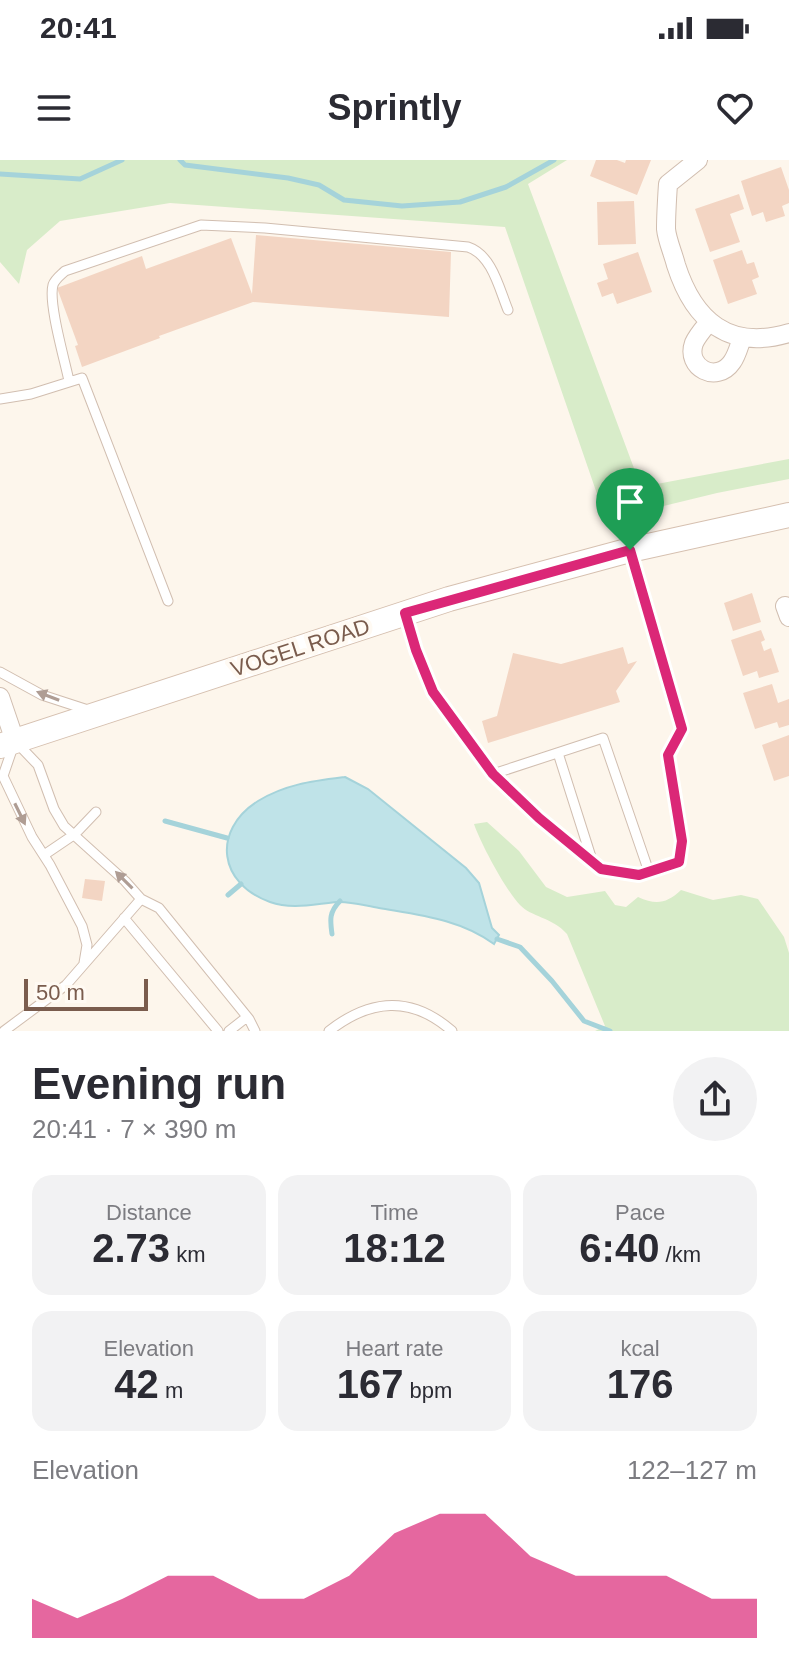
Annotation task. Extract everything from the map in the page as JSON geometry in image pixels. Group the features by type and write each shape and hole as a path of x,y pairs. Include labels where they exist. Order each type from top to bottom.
{"main road":[{"name":"VOGEL ROAD","path":"8,744 405,613 630,550 789,515"}],"street":[{"path":"698,160 668,184 666,232 687,293 709,322 725,332 742,338 769,339 789,333"},
{"path":"709,322 694,341 691,355 697,367 709,374 721,372 731,364 742,338"},
{"path":"0,697 8,744"}],"lane":[{"path":"69,381 55,319 52,287 57,278 65,271 201,225 468,247 479,251 487,260 508,310"},
{"path":"0,399 31,394 82,378 168,601"},
{"path":"405,613 433,692 493,774 539,818 601,869 639,875 679,862 682,841 668,755 682,729 630,550"},
{"path":"0,672 42,695 99,714"},
{"path":"493,774 603,738 649,872"},
{"path":"84,963 87,945 82,926 32,837 3,776 8,744 38,765 58,818 141,899 159,908 255,1031"},
{"path":"558,753 592,861"},
{"path":"44,855 75,834 96,812"},
{"path":"4,1031 66,985 141,899"},
{"path":"124,918 218,1031"},
{"path":"329,1031 346,1017 370,1007 388,1004 425,1013 452,1031"},
{"path":"229,1031 247,1017"}],"green space":[{"path":"0,160 567,160 528,184 641,487 789,459 789,479 606,520 505,227 170,203 60,221 27,250 19,284 0,262"},
{"path":"487,822 519,851 546,887 567,897 605,891 615,905 626,907 638,897 661,902 681,890 713,900 741,895 758,899 784,937 789,953 789,1031 595,1031 605,1026 567,934 555,924 525,909 514,898 474,824"}],"water":[{"path":"345,777 368,789 466,868 479,883 492,928 499,935 494,944 453,923 409,913 347,902 295,906 278,904 253,894 240,883 231,870 227,856 233,827 243,813 258,801 289,787"}],"building":[{"path":"596,160 625,163 626,160 651,160 637,195 590,176"},
{"path":"781,167 789,190 789,203 782,206 785,216 766,222 763,212 752,216 741,181"},
{"path":"739,194 744,209 730,214 740,242 710,252 695,209"},
{"path":"634,201 636,244 598,245 597,202"},
{"path":"256,235 451,252 449,317 253,302 82,367 75,346 78,345 57,288 142,256 146,269 231,238 252,294"},
{"path":"742,250 747,264 754,262 759,277 752,280 757,294 728,304 713,260"},
{"path":"638,252 652,292 617,304 613,293 602,297 597,283 608,279 603,264"},
{"path":"752,593 761,622 733,631 724,603"},
{"path":"761,630 765,640 761,642 764,651 771,648 779,672 759,678 757,671 743,676 731,640"},
{"path":"623,647 628,664 637,661 616,691 620,702 488,743 482,721 497,716 513,653 561,664"},
{"path":"772,684 778,703 789,699 789,725 779,728 777,722 755,729 743,693"},
{"path":"789,735 789,776 774,781 762,745"},
{"path":"85,879 105,881 102,901 82,898"}],"waterway":[{"path":"0,174 80,179 122,160"},
{"path":"180,160 185,165 319,185 344,200 402,206 460,202 506,187 554,160"},
{"path":"165,821 227,838"},
{"path":"228,895 241,884"},
{"path":"332,934 331,916 340,901"},
{"path":"497,939 520,947 584,1021 610,1031"}],"route":[{"path":"630,550 682,729 668,755 682,841 679,862 639,875 601,869 539,818 493,774 433,692 405,613 630,550"}]}
